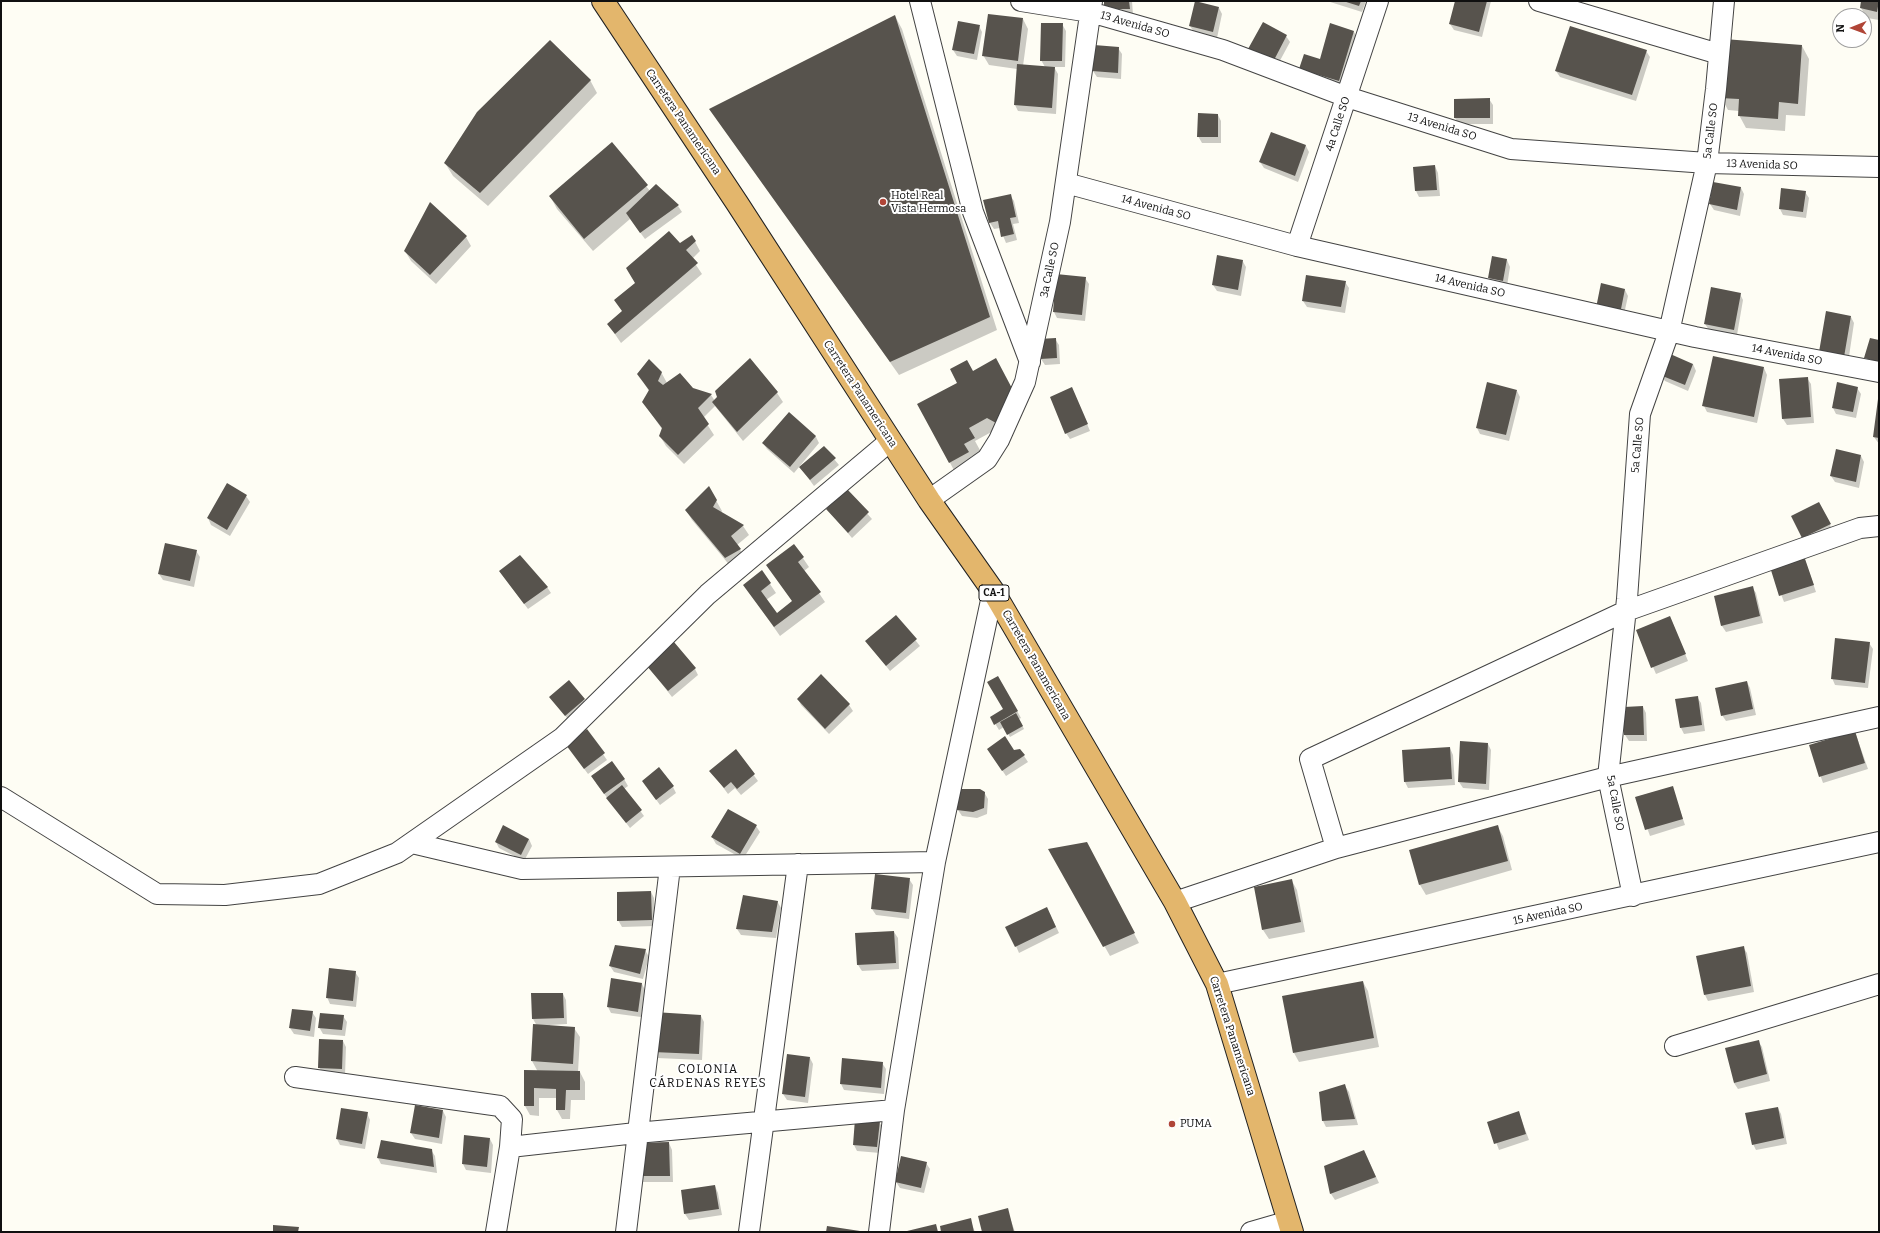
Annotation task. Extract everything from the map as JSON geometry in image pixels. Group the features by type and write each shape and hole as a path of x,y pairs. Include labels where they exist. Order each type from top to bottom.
{"highway":[{"name":"Carretera Panamericana","path":"603,1 737,203 890,441 929,500 993,591 1175,902 1217,984 1290,1226"}],"street":[{"path":"920,1 973,212 1030,362"},
{"name":"13 Avenida SO","path":"1021,1 1091,6 1223,50 1347,97 1511,149 1707,163 1879,167"},
{"name":"4a Calle SO","path":"1297,246 1378,1"},
{"path":"1539,1 1719,54"},
{"name":"5a Calle SO","path":"1633,896 1608,777 1626,611 1640,414 1670,332 1707,163 1724,1"},
{"name":"3a Calle SO","path":"929,500 987,459 999,440 1022,390 1030,362 1060,222 1091,6"},
{"name":"14 Avenida SO","path":"1066,183 1297,246 1670,332 1879,372"},
{"path":"1,797 157,894 225,895 319,884 397,853 562,738 708,594 890,441"},
{"path":"1336,848 1310,758 1626,611 1860,528 1879,526"},
{"path":"879,1232 894,1110 935,862 993,591"},
{"path":"1175,902 1336,848 1608,777 1879,717"},
{"name":"15 Avenida SO","path":"1217,984 1633,896 1879,842"},
{"path":"412,843 522,869 935,862"},
{"path":"749,1232 798,864"},
{"path":"626,1232 636,1132 670,867"},
{"path":"1675,1046 1879,984"},
{"path":"295,1077 500,1106 512,1119 510,1147 496,1232"},
{"path":"510,1147 636,1132 894,1110"},
{"path":"1252,1232 1290,1226"}],"building":[{"path":"1104,1 1129,1 1130,9 1104,9"},
{"path":"1195,1 1219,7 1213,32 1189,26"},
{"path":"1343,1 1361,1 1359,6"},
{"path":"1455,1 1487,1 1479,32 1449,24"},
{"path":"1861,1 1879,1 1877,12 1872,11 1872,8 1860,8"},
{"path":"988,14 1023,18 1018,61 982,56"},
{"path":"895,15 990,317 890,362 709,109"},
{"path":"958,21 980,25 974,54 952,50"},
{"path":"1263,22 1287,35 1273,62 1248,49"},
{"path":"1041,23 1063,23 1062,61 1040,61"},
{"path":"1330,23 1354,31 1339,81 1299,69 1304,54 1320,59"},
{"path":"1570,26 1647,50 1632,95 1555,71"},
{"path":"1724,39 1802,45 1798,104 1779,102 1778,119 1738,116 1739,99 1720,98"},
{"path":"550,40 591,80 480,193 444,163 477,112"},
{"path":"1094,45 1119,47 1118,73 1092,71"},
{"path":"1017,64 1055,67 1052,108 1014,105"},
{"path":"1490,98 1490,118 1454,118 1454,99"},
{"path":"1198,113 1218,114 1218,137 1197,137"},
{"path":"1271,132 1306,145 1295,176 1259,162"},
{"path":"612,142 648,185 584,239 549,196"},
{"path":"1435,165 1437,190 1415,191 1413,167"},
{"path":"1713,182 1741,187 1737,210 1709,204"},
{"path":"656,184 679,205 640,233 626,213"},
{"path":"1781,188 1806,191 1803,212 1779,209"},
{"path":"1011,194 1016,217 1010,218 1014,234 1001,237 998,221 989,223 983,200"},
{"path":"430,202 467,236 430,275 404,251"},
{"path":"669,231 680,243 692,235 696,241 686,250 698,263 615,334 607,324 622,311 614,300 635,283 626,268"},
{"path":"1217,255 1243,260 1238,290 1212,285"},
{"path":"1492,256 1507,259 1503,281 1488,278"},
{"path":"1056,274 1086,277 1082,315 1053,312"},
{"path":"1306,275 1346,281 1341,307 1302,301"},
{"path":"1601,283 1625,289 1620,314 1596,308"},
{"path":"1711,287 1741,293 1734,330 1704,324"},
{"path":"1826,311 1851,316 1844,357 1819,352"},
{"path":"1056,338 1057,358 1040,359 1039,339"},
{"path":"1870,338 1879,340 1879,362 1864,358"},
{"path":"1668,353 1693,364 1685,385 1660,375"},
{"path":"1713,356 1764,367 1754,417 1702,406"},
{"path":"750,358 778,392 737,432 712,402 717,397 715,391"},
{"path":"996,358 1015,394 996,423 987,418 969,428 975,438 964,444 969,452 949,463 917,404 957,383 950,369 967,360 973,371"},
{"path":"649,359 662,372 658,381 663,385 680,373 693,388 712,394 698,408 709,424 678,455 659,436 662,428 642,402 649,390 637,374"},
{"path":"1808,377 1811,417 1782,419 1779,379"},
{"path":"1487,382 1517,390 1506,435 1476,428"},
{"path":"1837,382 1858,387 1853,412 1832,408"},
{"path":"1072,387 1088,424 1065,434 1050,397"},
{"path":"1879,399 1879,438 1873,437"},
{"path":"789,412 816,436 790,467 762,443"},
{"path":"824,446 836,458 810,480 799,467"},
{"path":"1836,449 1861,455 1856,482 1830,476"},
{"path":"227,483 247,495 227,530 207,518"},
{"path":"709,486 717,500 713,507 744,525 731,536 741,549 725,558 685,510"},
{"path":"847,489 869,512 848,533 826,509"},
{"path":"1819,502 1831,524 1802,538 1791,516"},
{"path":"165,543 197,550 190,581 158,574"},
{"path":"794,544 804,557 798,562 821,592 774,627 743,585 762,570 771,583 761,591 777,613 792,601 766,565"},
{"path":"520,555 548,587 524,604 499,571"},
{"path":"1804,556 1814,585 1779,596 1770,567"},
{"path":"1753,586 1760,616 1721,626 1714,596"},
{"path":"896,615 917,639 886,666 865,641"},
{"path":"1670,616 1686,654 1651,668 1636,630"},
{"path":"1835,638 1870,642 1865,683 1831,679"},
{"path":"674,642 696,668 668,691 646,665"},
{"path":"821,674 850,704 825,729 797,699"},
{"path":"998,676 1018,711 994,725 990,717 1003,709 987,682"},
{"path":"569,680 585,699 565,716 549,697"},
{"path":"1747,681 1753,709 1721,716 1715,688"},
{"path":"1698,696 1702,725 1680,728 1675,699"},
{"path":"1643,706 1644,735 1624,735 1624,707"},
{"path":"1016,713 1023,726 1007,735 1000,722"},
{"path":"587,729 605,753 584,769 566,745"},
{"path":"1855,731 1865,763 1819,777 1809,745"},
{"path":"1005,736 1014,750 1020,749 1025,755 1002,771 987,749"},
{"path":"1460,741 1488,743 1486,784 1458,782"},
{"path":"1450,747 1452,779 1404,782 1402,750"},
{"path":"736,749 755,774 737,789 731,782 724,788 709,771"},
{"path":"612,761 625,779 604,794 591,776"},
{"path":"659,767 674,786 656,800 642,781"},
{"path":"622,785 642,810 626,823 606,798"},
{"path":"1673,786 1683,819 1645,830 1635,797"},
{"path":"957,789 980,789 985,792 984,808 973,812 957,810"},
{"path":"728,809 757,825 740,854 711,837"},
{"path":"503,825 529,839 521,855 495,842"},
{"path":"1498,825 1508,861 1419,885 1409,850"},
{"path":"1087,842 1135,933 1103,947 1048,849"},
{"path":"875,874 910,878 906,913 871,909"},
{"path":"1292,879 1301,922 1262,930 1254,887"},
{"path":"651,891 652,920 617,921 617,892"},
{"path":"743,895 778,901 772,932 736,929"},
{"path":"1047,907 1056,927 1015,947 1005,927"},
{"path":"894,931 896,963 857,965 855,933"},
{"path":"615,945 646,949 640,974 609,966"},
{"path":"1744,946 1751,986 1704,995 1696,956"},
{"path":"329,968 356,971 353,1001 326,998"},
{"path":"611,978 642,983 638,1012 607,1007"},
{"path":"1363,981 1374,1038 1293,1053 1282,996"},
{"path":"531,993 563,993 564,1018 532,1019"},
{"path":"292,1009 313,1011 310,1031 289,1028"},
{"path":"654,1012 701,1015 699,1054 653,1052"},
{"path":"320,1013 344,1015 342,1030 318,1028"},
{"path":"533,1024 575,1027 573,1064 531,1061"},
{"path":"319,1039 343,1040 342,1069 318,1068"},
{"path":"1759,1040 1767,1074 1734,1083 1725,1048"},
{"path":"787,1054 810,1057 805,1097 782,1094"},
{"path":"842,1058 883,1062 881,1088 840,1084"},
{"path":"524,1070 580,1071 580,1090 566,1090 565,1110 556,1110 556,1089 534,1088 534,1106 524,1106"},
{"path":"1345,1084 1355,1119 1322,1121 1319,1092"},
{"path":"415,1105 443,1110 439,1138 410,1133"},
{"path":"1778,1107 1784,1138 1752,1145 1745,1113"},
{"path":"341,1108 368,1112 362,1144 336,1139"},
{"path":"1519,1111 1526,1134 1494,1144 1487,1122"},
{"path":"855,1119 880,1121 877,1147 853,1145"},
{"path":"464,1135 490,1138 487,1167 462,1164"},
{"path":"381,1140 432,1149 434,1167 377,1158"},
{"path":"669,1142 670,1176 638,1176 638,1143"},
{"path":"1364,1150 1376,1177 1330,1194 1324,1166"},
{"path":"901,1156 927,1162 921,1188 895,1182"},
{"path":"715,1185 719,1209 684,1214 681,1190"},
{"path":"1008,1208 1014,1232 982,1232 978,1216"},
{"path":"971,1218 974,1232 941,1232 940,1226"},
{"path":"936,1224 938,1232 907,1232 907,1231"},
{"path":"273,1225 299,1227 298,1232 273,1232"},
{"path":"827,1226 860,1231 860,1232 826,1232"}],"place":[{"name":"Hotel Real Vista Hermosa","path":"883,202"},
{"name":"PUMA","path":"1172,1124"}],"district":[{"name":"COLONIA CÁRDENAS REYES","path":"708,1077"}]}
